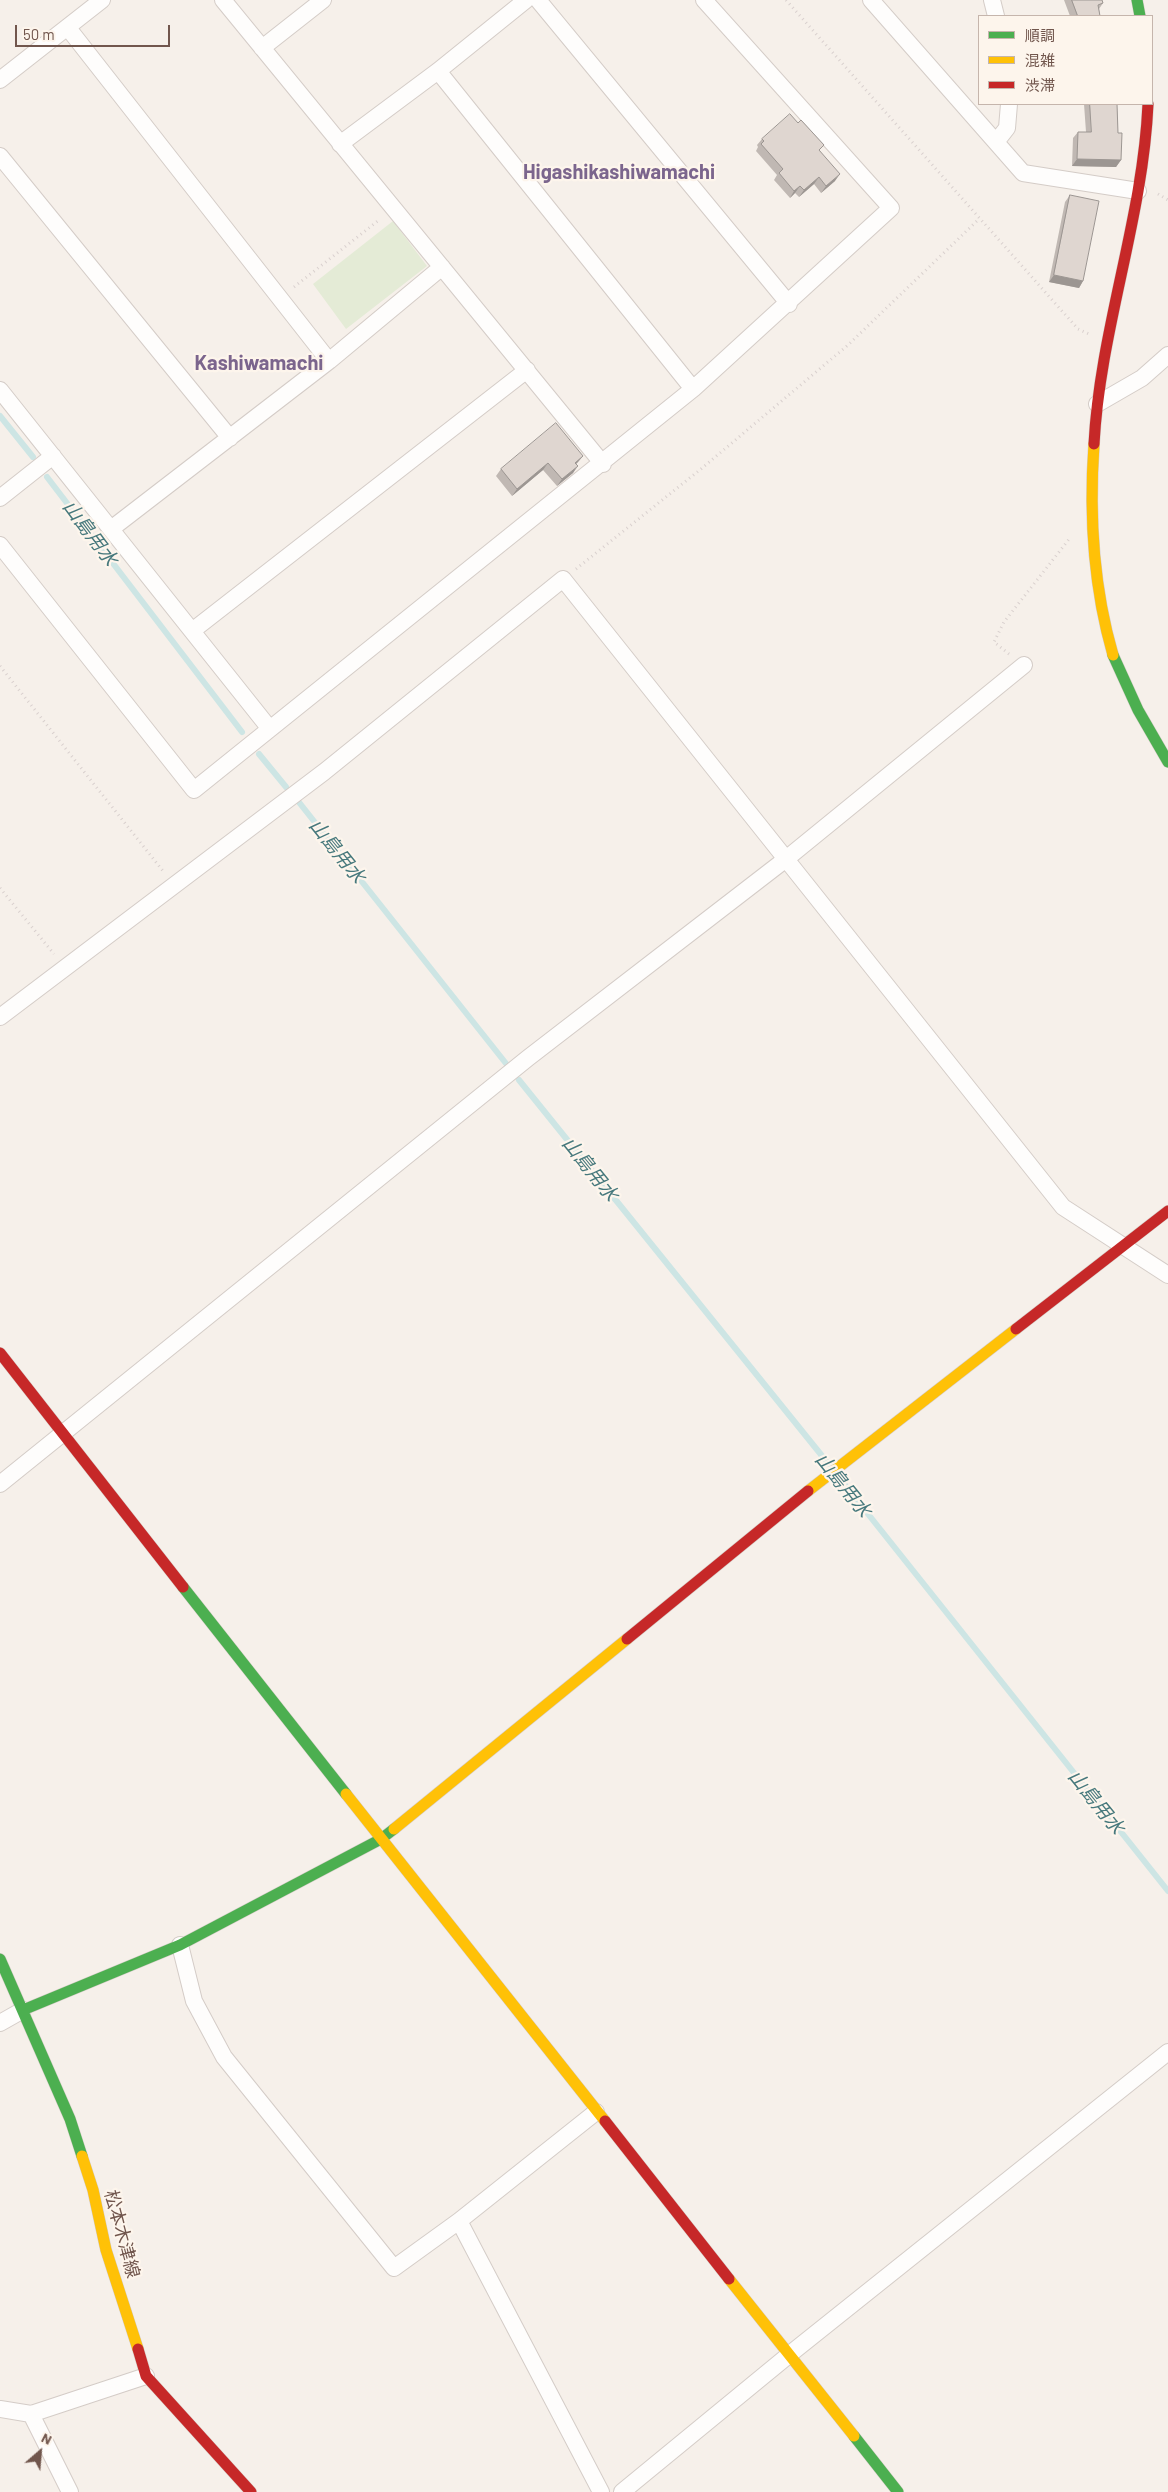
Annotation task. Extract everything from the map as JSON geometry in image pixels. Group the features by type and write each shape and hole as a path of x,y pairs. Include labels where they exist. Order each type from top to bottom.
{"street":[{"path":"0,80 102,0"},
{"path":"223,0 528,370 603,464"},
{"path":"262,48 323,0"},
{"path":"340,144 438,71 526,0"},
{"path":"538,0 788,304"},
{"path":"0,545 194,790 603,464 693,389 892,208 704,0"},
{"path":"871,0 1023,173 1138,191"},
{"path":"992,0 996,15"},
{"path":"1137,0 1140,15"},
{"path":"68,28 329,361"},
{"path":"438,71 693,389"},
{"path":"996,142 1007,128 1009,105"},
{"path":"1148,105 1148,130 1138,191 1097,404 1091,512 1099,593 1112,653 1129,694 1149,733 1168,762"},
{"path":"0,156 230,438"},
{"path":"111,529 329,361 442,267"},
{"path":"1097,404 1142,378 1168,355"},
{"path":"192,631 528,370"},
{"path":"0,390 270,729"},
{"path":"0,498 53,456"},
{"path":"0,1017 324,772 563,579 1062,1207 1168,1275"},
{"path":"0,1484 62,1432 528,1058 786,859 1024,665"},
{"path":"0,2023 23,2010 180,1945 381,1840 841,1465 1168,1211"},
{"path":"0,1352 381,1840 898,2492"},
{"path":"180,1945 194,2001 224,2057 394,2268 459,2221 596,2112"},
{"name":"松本木津線","path":"0,1959 70,2119 93,2190 106,2250 146,2376 251,2492"},
{"path":"622,2492 790,2354 1168,2052"},
{"path":"459,2221 601,2492"},
{"path":"0,2409 30,2414 146,2376"},
{"path":"30,2414 70,2492"}],"path":[{"path":"786,0 1078,329 1109,344"},
{"path":"280,297 394,209"},
{"path":"563,579 701,469 848,345 979,219"},
{"path":"1024,665 994,642 1004,622 1072,536"},
{"path":"0,666 175,886"},
{"path":"0,888 65,968"}],"green space":[{"path":"393,221 427,266 346,329 313,284"}],"building":[{"path":"1072,0 1102,0 1103,3 1098,5 1100,15 1078,15"},
{"path":"1090,105 1117,105 1118,133 1122,133 1121,160 1077,159 1078,132 1091,132"},
{"path":"790,114 798,123 801,120 824,145 819,150 840,174 826,186 819,177 804,190 800,186 794,191 779,173 783,169 761,144 764,141 762,139"},
{"path":"1070,195 1099,201 1083,281 1054,275"},
{"path":"556,423 583,456 575,463 578,466 562,479 548,463 517,489 501,469"}],"waterway":[{"name":"山島用水","path":"0,416 33,457"},
{"name":"山島用水","path":"47,477 242,732"},
{"name":"山島用水","path":"259,754 286,787"},
{"name":"山島用水","path":"298,801 508,1066"},
{"name":"山島用水","path":"519,1080 831,1467"},
{"name":"山島用水","path":"837,1475 1168,1891"}],"traffic: fast":[{"path":"1137,0 1140,15"},
{"path":"1113,655 1138,710 1168,762"},
{"path":"183,1587 346,1794"},
{"path":"23,2010 180,1945 381,1839 394,1829"},
{"path":"0,1959 70,2119 82,2156"},
{"path":"854,2436 898,2492"}],"traffic: slow":[{"path":"1094,444 1092,497 1094,550 1101,603 1113,655"},
{"path":"808,1491 1016,1329"},
{"path":"394,1829 627,1639"},
{"path":"346,1794 605,2121"},
{"path":"82,2156 93,2190 106,2250 138,2349"},
{"path":"729,2279 854,2436"}],"traffic: jam":[{"path":"1094,444 1104,359 1138,189 1148,105"},
{"path":"1016,1329 1168,1211"},
{"path":"0,1353 183,1587"},
{"path":"627,1639 808,1491"},
{"path":"605,2121 729,2279"},
{"path":"138,2349 146,2376 251,2492"}],"district":[{"name":"Higashikashiwamachi","path":"619,172"},
{"name":"Kashiwamachi","path":"259,363"}]}
